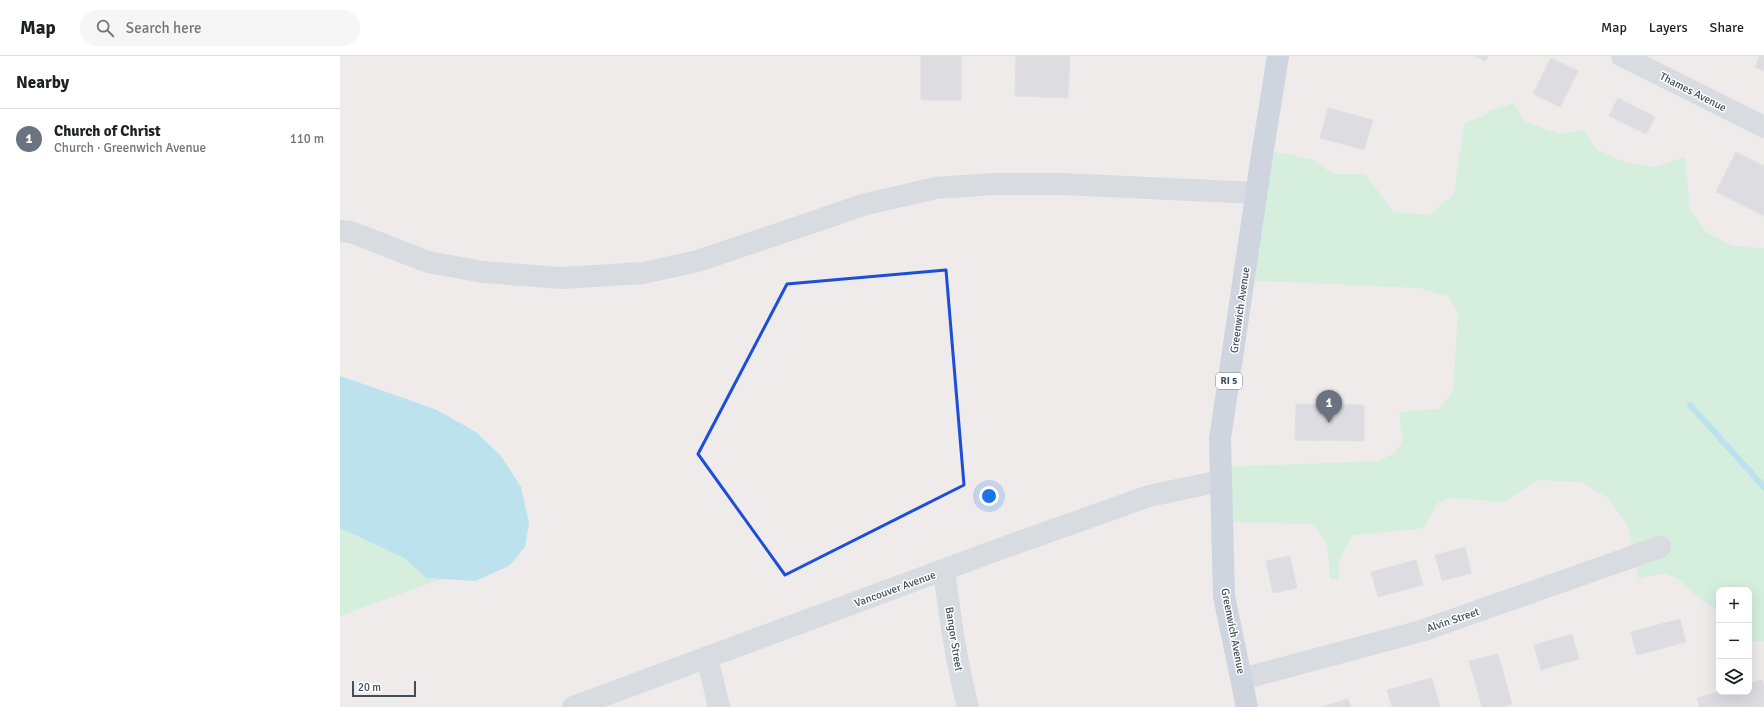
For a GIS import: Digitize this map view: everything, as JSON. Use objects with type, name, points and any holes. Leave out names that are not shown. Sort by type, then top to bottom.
[{"type":"main road","name":"Greenwich Avenue","points":[[1247,707],[1224,596],[1220,439],[1256,193],[1278,56]]},
{"type":"street","name":"Thames Avenue","points":[[1622,56],[1764,127]]},
{"type":"street","points":[[340,231],[351,232],[428,262],[483,272],[561,278],[643,274],[698,261],[866,204],[936,188],[993,184],[1062,184],[1256,193]]},
{"type":"street","name":"Vancouver Avenue","points":[[573,707],[997,550],[1149,496],[1220,481]]},
{"type":"street","name":"Alvin Street","points":[[1242,679],[1421,631],[1660,547]]},
{"type":"street","name":"Bangor Street","points":[[944,570],[953,636],[962,686],[968,707]]},
{"type":"street","points":[[707,657],[719,707]]},
{"type":"highlighted area","points":[[946,270],[964,485],[785,575],[698,454],[787,284]]},
{"type":"green space","points":[[1514,103],[1525,122],[1560,134],[1584,130],[1596,149],[1627,163],[1655,167],[1685,157],[1690,209],[1706,232],[1732,246],[1764,248],[1764,641],[1752,641],[1752,587],[1716,587],[1716,607],[1704,602],[1680,581],[1666,574],[1653,575],[1639,579],[1627,524],[1608,498],[1581,482],[1539,480],[1504,502],[1451,498],[1437,503],[1426,525],[1418,529],[1353,535],[1340,558],[1338,579],[1330,579],[1326,543],[1312,524],[1225,522],[1223,467],[1379,461],[1396,452],[1403,439],[1399,412],[1439,409],[1453,391],[1458,314],[1448,296],[1418,288],[1245,280],[1266,150],[1311,159],[1333,174],[1365,174],[1394,212],[1429,215],[1454,194],[1464,124],[1489,113],[1488,111]]},
{"type":"green space","points":[[340,528],[404,558],[426,578],[441,579],[340,616]]},
{"type":"water","points":[[340,376],[435,409],[476,432],[501,456],[521,487],[529,523],[525,547],[509,566],[475,581],[426,578],[404,558],[340,528]]},
{"type":"building","points":[[921,56],[961,56],[961,100],[921,100]]},
{"type":"building","points":[[1016,56],[1070,56],[1068,98],[1015,96]]},
{"type":"building","points":[[1475,56],[1488,56],[1485,61]]},
{"type":"building","points":[[1760,56],[1764,56],[1764,71],[1755,67]]},
{"type":"building","points":[[1551,58],[1578,71],[1560,107],[1533,94]]},
{"type":"building","points":[[1618,98],[1655,117],[1646,134],[1609,116]]},
{"type":"building","points":[[1328,108],[1373,120],[1364,150],[1320,138]]},
{"type":"building","points":[[1736,152],[1764,166],[1764,216],[1716,192]]},
{"type":"building","points":[[1296,404],[1364,405],[1364,441],[1295,440]]},
{"type":"building","points":[[1465,547],[1471,573],[1442,581],[1435,555]]},
{"type":"building","points":[[1290,556],[1297,588],[1273,593],[1266,561]]},
{"type":"building","points":[[1416,560],[1423,585],[1378,597],[1371,572]]},
{"type":"building","points":[[1680,619],[1686,642],[1637,655],[1631,632]]},
{"type":"building","points":[[1572,634],[1579,659],[1541,670],[1534,645]]},
{"type":"building","points":[[1498,654],[1512,704],[1501,707],[1482,707],[1469,661]]},
{"type":"building","points":[[1432,678],[1440,707],[1392,707],[1387,690]]},
{"type":"building","points":[[1762,680],[1764,686],[1764,707],[1700,707],[1697,698],[1716,693],[1716,695],[1752,695],[1752,682]]},
{"type":"building","points":[[1348,699],[1351,707],[1321,707]]},
{"type":"waterway","points":[[1690,405],[1764,487]]},
{"type":"place","name":"Church of Christ","points":[[1329,423]]}]
